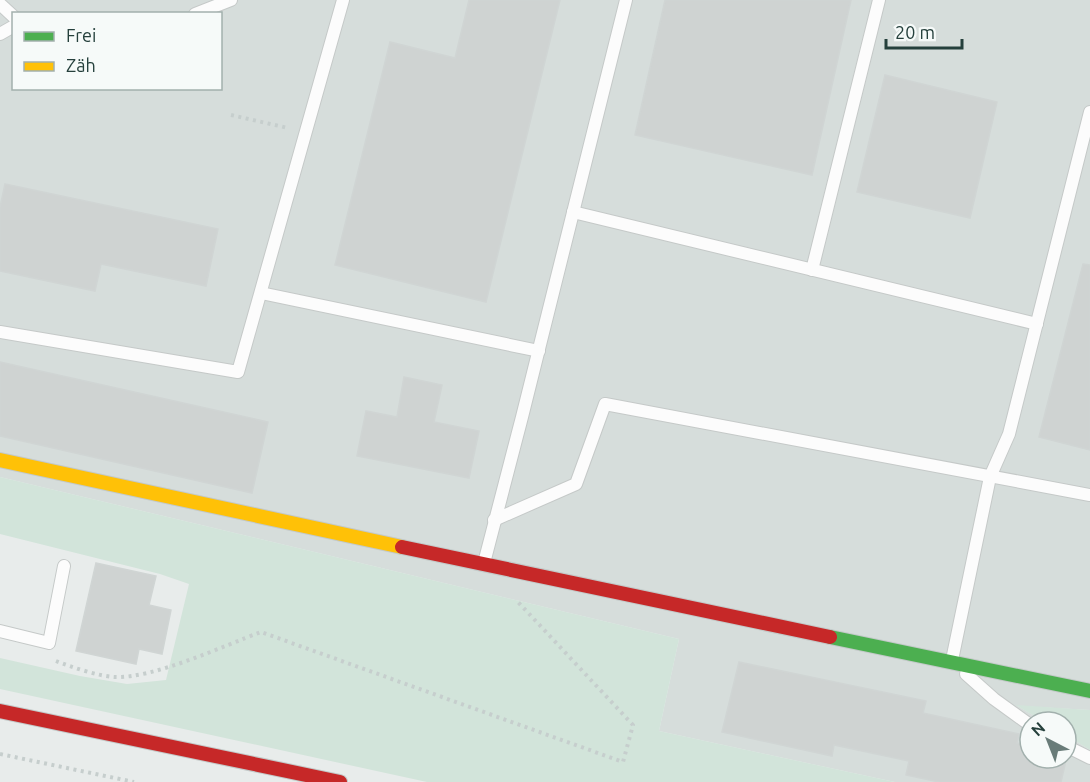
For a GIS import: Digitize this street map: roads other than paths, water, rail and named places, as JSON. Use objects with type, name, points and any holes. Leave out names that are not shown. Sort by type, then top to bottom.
[{"type":"street","points":[[0,460],[1090,691]]},
{"type":"street","points":[[0,711],[340,782]]},
{"type":"lane","points":[[199,12],[231,0]]},
{"type":"lane","points":[[0,332],[238,372],[343,0]]},
{"type":"lane","points":[[483,564],[539,351],[626,0]]},
{"type":"lane","points":[[812,270],[879,0]]},
{"type":"lane","points":[[0,4],[12,15]]},
{"type":"lane","points":[[1018,716],[994,699],[951,661],[990,477],[1009,434],[1090,112]]},
{"type":"lane","points":[[573,213],[1037,324]]},
{"type":"lane","points":[[261,293],[539,351]]},
{"type":"lane","points":[[494,520],[576,484],[605,404],[1090,495]]},
{"type":"lane","points":[[0,631],[49,643],[64,566]]}]
